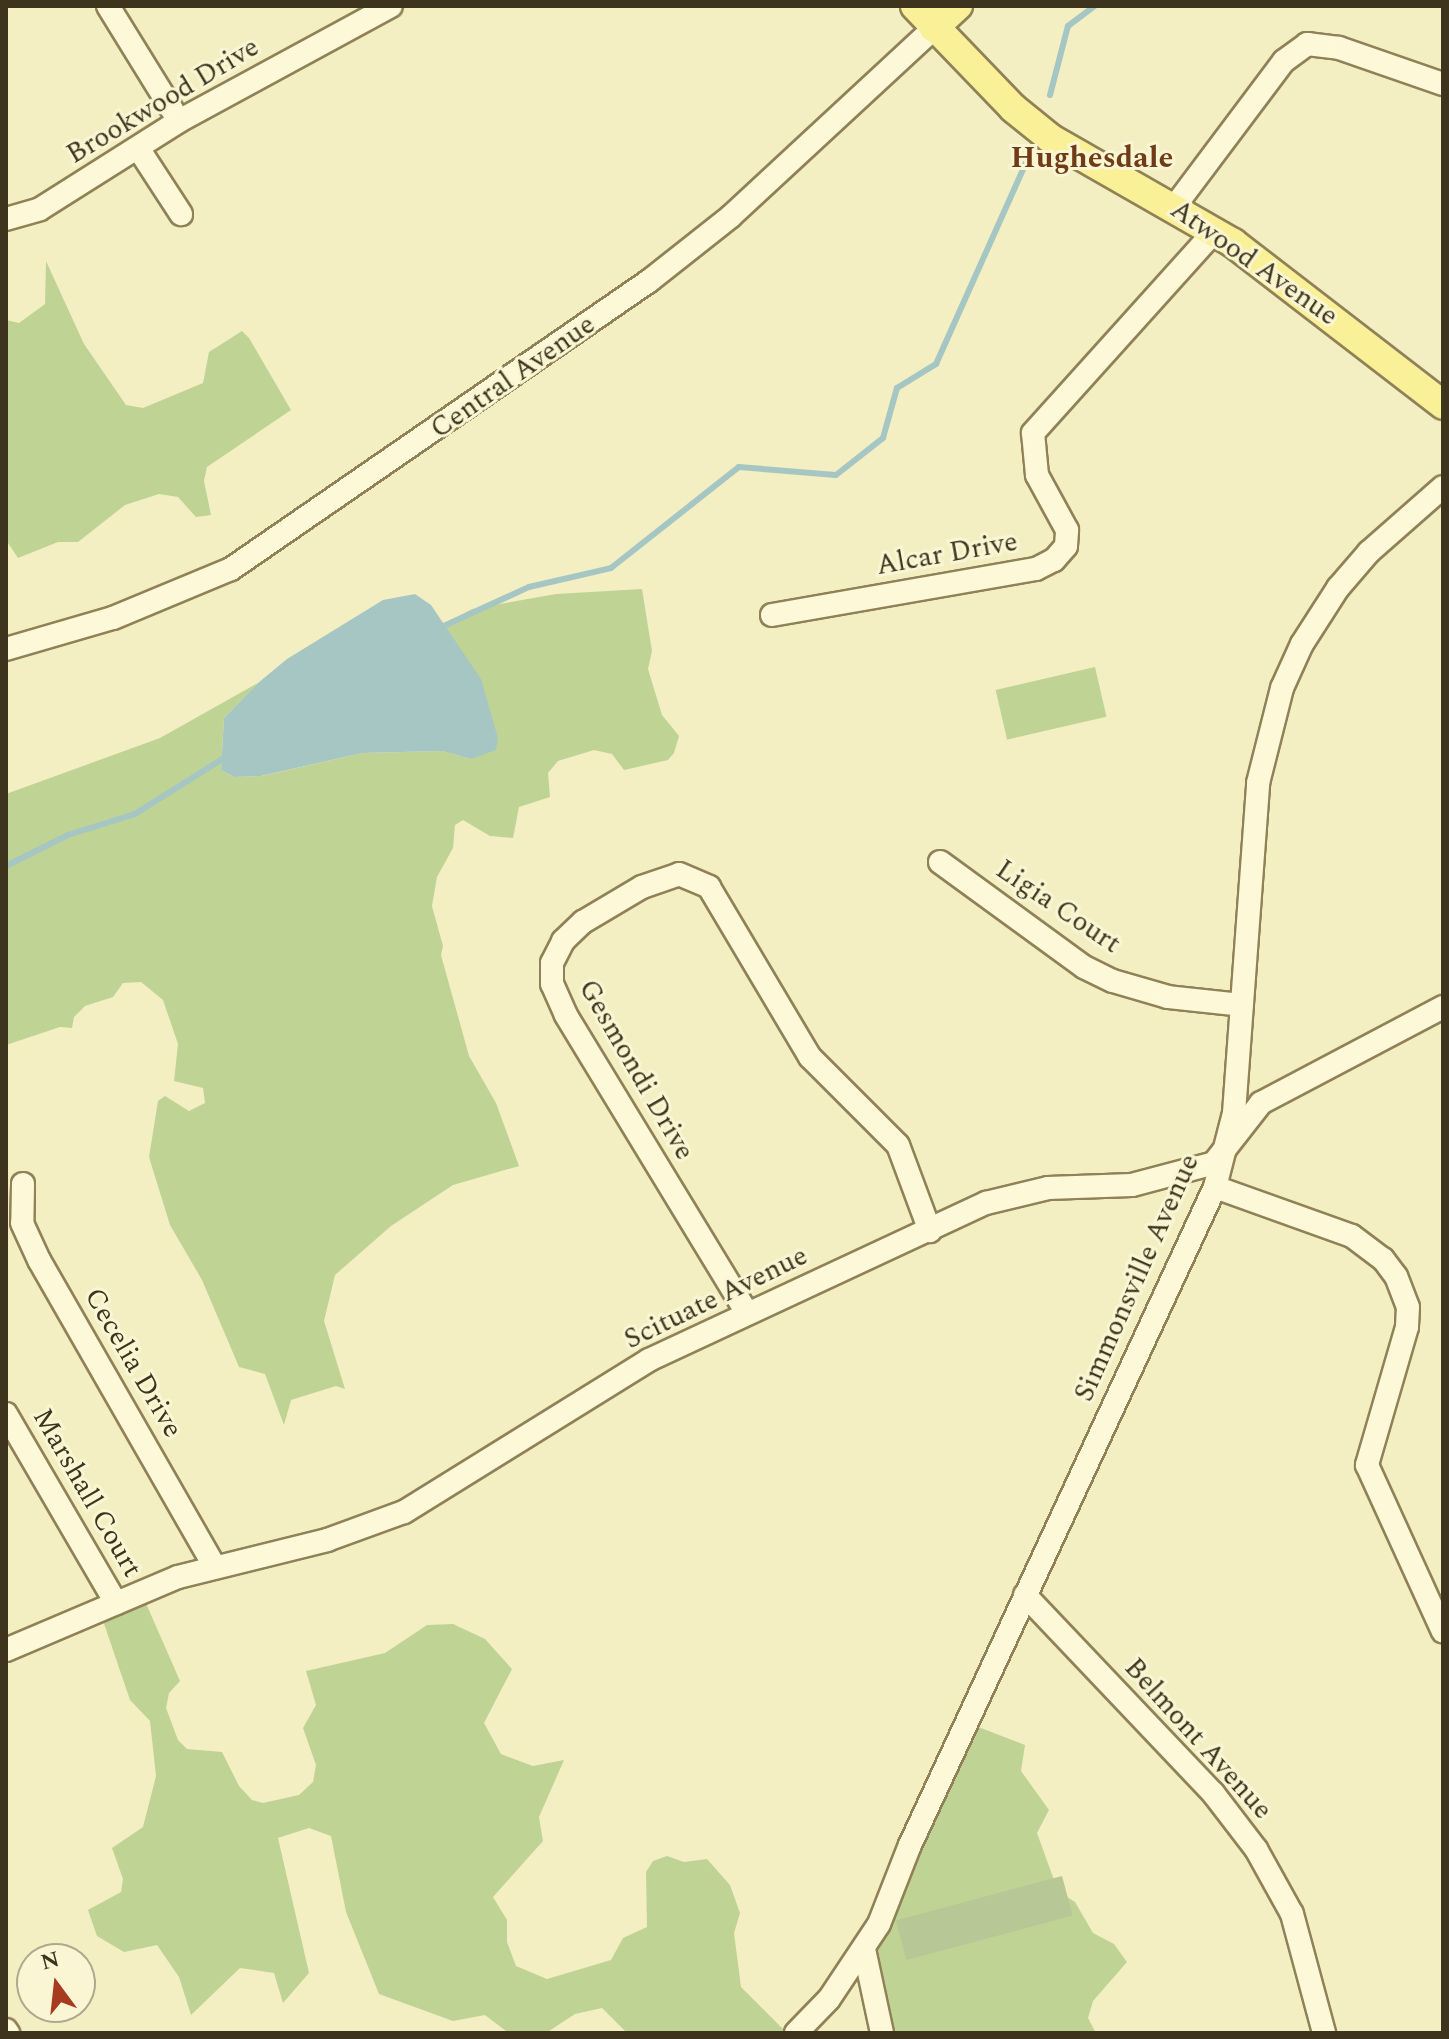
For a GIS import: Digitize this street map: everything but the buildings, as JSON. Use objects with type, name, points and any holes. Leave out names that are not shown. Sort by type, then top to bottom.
[{"type":"main road","name":"Atwood Avenue","points":[[915,6],[934,28],[1050,138],[1215,231],[1357,334],[1443,405]]},
{"type":"main road","name":"Central Avenue","points":[[934,28],[958,6]]},
{"type":"street","points":[[108,6],[152,82],[179,121]]},
{"type":"street","name":"Brookwood Drive","points":[[6,219],[40,209],[179,121],[391,6]]},
{"type":"street","name":"Central Avenue","points":[[6,649],[113,618],[231,569],[649,281],[730,217],[934,28]]},
{"type":"street","points":[[1175,206],[1284,61],[1307,44],[1339,48],[1443,84]]},
{"type":"street","points":[[138,148],[181,214]]},
{"type":"street","name":"Alcar Drive","points":[[772,615],[1036,569],[1054,560],[1066,546],[1067,530],[1037,475],[1033,433],[1215,231]]},
{"type":"street","name":"Simmonsville Avenue","points":[[796,2033],[829,1999],[864,1949],[1215,1187],[1225,1150],[1242,1005],[1258,783],[1282,688],[1308,633],[1351,572],[1443,487]]},
{"type":"street","name":"Ligia Court","points":[[940,862],[1084,967],[1113,981],[1168,997],[1242,1005]]},
{"type":"street","name":"Gesmondi Drive","points":[[747,1313],[566,1015],[552,984],[552,963],[563,941],[642,887],[679,874],[709,887],[810,1057],[898,1145],[930,1231]]},
{"type":"street","name":"Scituate Avenue","points":[[6,1649],[214,1566],[327,1540],[404,1512],[649,1360],[747,1313],[1018,1194],[1132,1185],[1214,1163],[1261,1103],[1443,1007]]},
{"type":"street","name":"Cecelia Drive","points":[[23,1184],[22,1223],[39,1260],[214,1566]]},
{"type":"street","points":[[1215,1187],[1352,1236],[1374,1250],[1396,1276],[1408,1307],[1407,1327],[1367,1465],[1443,1632]]},
{"type":"street","name":"Marshall Court","points":[[6,1414],[116,1603]]},
{"type":"street","name":"Belmont Avenue","points":[[1025,1595],[1213,1793],[1256,1849],[1292,1914],[1324,2033]]},
{"type":"street","points":[[864,1949],[882,2033]]},
{"type":"green space","points":[[46,261],[84,344],[126,405],[143,408],[203,383],[209,352],[242,331],[249,338],[291,410],[207,467],[204,481],[211,515],[196,517],[178,497],[159,494],[125,505],[78,542],[58,542],[18,558],[6,540],[6,320],[19,323],[45,304]]},
{"type":"green space","points":[[642,589],[652,651],[648,669],[662,715],[679,736],[674,753],[668,760],[624,770],[612,754],[594,750],[558,761],[548,773],[550,797],[519,807],[513,838],[490,836],[463,820],[455,825],[453,848],[437,877],[432,906],[443,946],[441,955],[469,1056],[496,1103],[519,1166],[453,1185],[391,1226],[335,1275],[324,1321],[345,1389],[336,1386],[291,1400],[284,1425],[265,1374],[239,1367],[202,1280],[170,1225],[149,1157],[158,1101],[165,1096],[189,1111],[205,1103],[203,1088],[174,1081],[178,1044],[163,1000],[141,982],[123,983],[113,997],[85,1006],[74,1017],[72,1028],[60,1027],[6,1045],[6,794],[160,738],[258,683],[224,718],[221,770],[234,777],[262,776],[362,753],[442,751],[471,759],[442,626],[472,609],[556,594]]},
{"type":"green space","points":[[1095,667],[1106,717],[1007,740],[996,690]]},
{"type":"green space","points":[[141,1592],[180,1681],[169,1693],[166,1708],[178,1740],[187,1749],[222,1752],[239,1786],[252,1800],[263,1803],[299,1795],[313,1782],[316,1765],[303,1728],[316,1705],[306,1671],[385,1653],[427,1625],[453,1624],[485,1639],[512,1669],[484,1723],[501,1754],[533,1766],[564,1760],[539,1817],[543,1841],[493,1897],[507,1920],[507,1942],[516,1966],[547,1979],[611,1960],[623,1938],[647,1927],[646,1872],[653,1861],[667,1856],[684,1862],[707,1859],[730,1885],[740,1913],[734,1933],[741,1987],[787,2033],[627,2033],[602,2008],[575,2014],[546,2033],[506,2031],[485,2015],[453,2021],[379,1994],[346,1912],[331,1836],[309,1828],[278,1838],[309,1973],[283,2003],[274,1973],[240,1968],[191,2015],[179,1977],[157,1945],[124,1952],[97,1936],[88,1910],[121,1892],[123,1879],[112,1848],[143,1827],[156,1776],[150,1721],[130,1700],[99,1609]]},
{"type":"green space","points":[[968,1723],[1025,1745],[1021,1771],[1049,1810],[1037,1833],[1058,1891],[1075,1902],[1093,1933],[1114,1944],[1127,1962],[1093,2001],[1088,2018],[1096,2033],[883,2033],[867,1957]]},
{"type":"green space","points":[[1062,1876],[1073,1916],[906,1960],[896,1921]]},
{"type":"water","points":[[415,594],[431,605],[481,679],[498,738],[496,750],[471,759],[442,751],[362,753],[261,776],[234,777],[221,770],[224,718],[258,683],[287,659],[383,600]]},
{"type":"waterway","points":[[1050,95],[1068,26],[1095,6]]},
{"type":"waterway","points":[[435,630],[529,587],[611,568],[739,467],[836,475],[883,438],[897,388],[936,364],[1029,156]]},
{"type":"waterway","points":[[6,866],[68,835],[135,814],[224,758]]},
{"type":"district","name":"Hughesdale","points":[[1092,158]]}]
